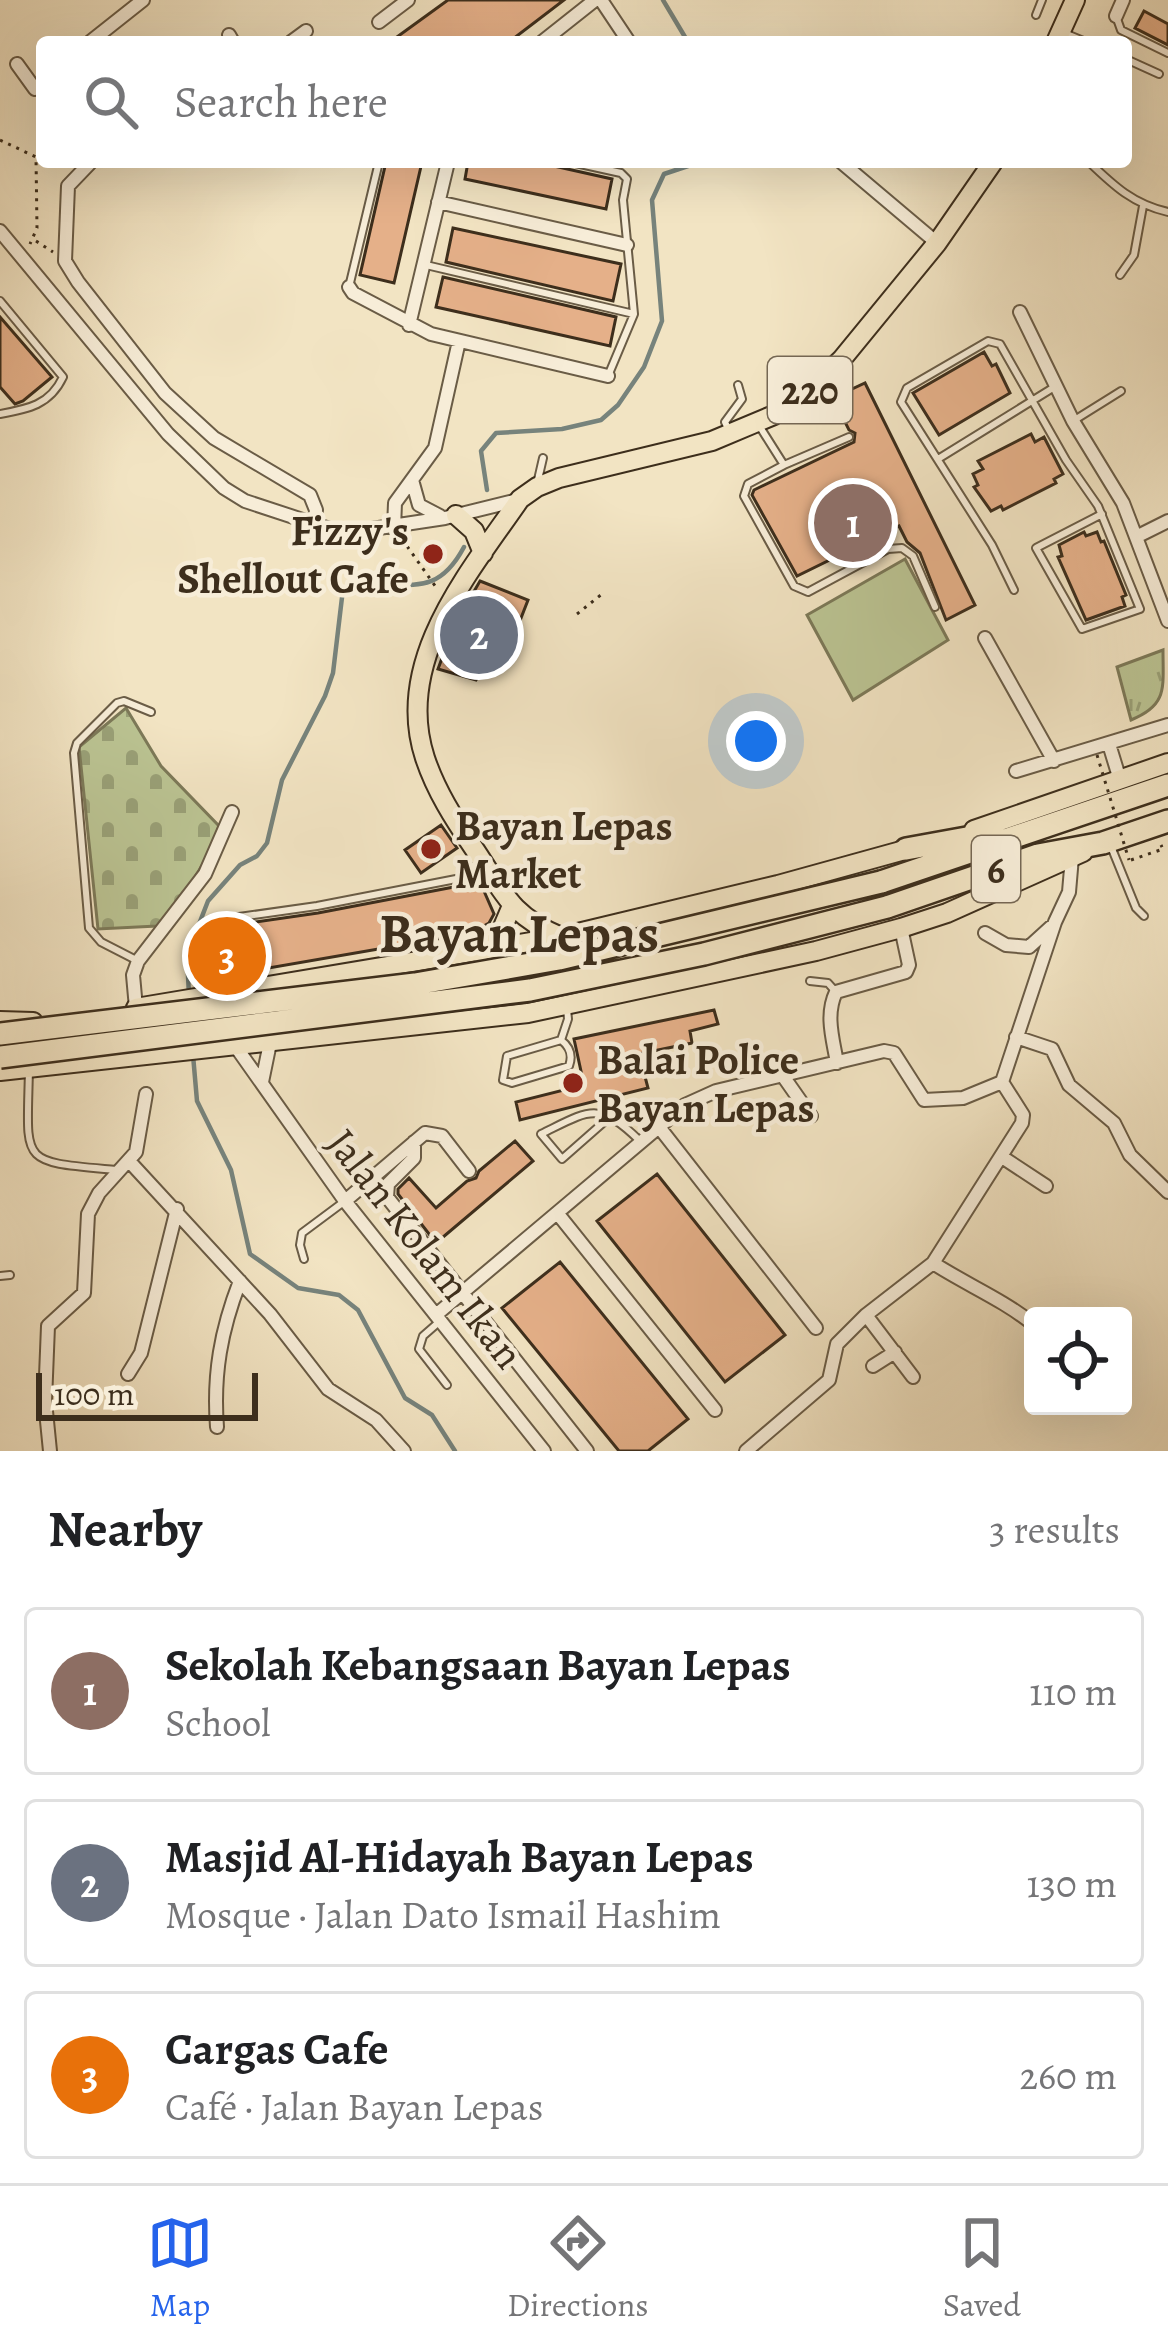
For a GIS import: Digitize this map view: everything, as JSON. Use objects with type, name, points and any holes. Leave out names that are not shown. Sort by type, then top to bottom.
[{"type":"highway","name":"6","points":[[0,1028],[415,984],[539,963],[881,882],[1168,785]]},
{"type":"highway","points":[[906,849],[1095,811]]},
{"type":"highway","name":"6","points":[[0,1057],[530,990],[887,907],[1038,855],[1106,842],[1168,821]]},
{"type":"main road","points":[[1059,36],[1076,0]]},
{"type":"main road","name":"220","points":[[528,493],[730,434],[822,381],[938,243],[989,168]]},
{"type":"main road","points":[[528,493],[448,602],[424,673],[419,723],[425,760],[444,804],[512,908],[561,937]]},
{"type":"main road","points":[[451,517],[474,531],[483,553]]},
{"type":"main road","points":[[0,1028],[344,976],[561,937],[906,849],[1168,763]]},
{"type":"main road","points":[[0,1071],[528,1013],[902,928],[947,914],[1106,842]]},
{"type":"main road","points":[[480,953],[502,929],[512,908]]},
{"type":"main road","points":[[344,976],[335,1011],[351,1034]]},
{"type":"main road","points":[[311,981],[326,1002],[317,1038]]},
{"type":"street","points":[[98,36],[143,0]]},
{"type":"street","points":[[380,22],[408,0]]},
{"type":"street","points":[[550,36],[598,0],[625,36]]},
{"type":"street","points":[[1116,16],[1123,0]]},
{"type":"street","points":[[299,36],[306,31]]},
{"type":"street","points":[[17,64],[36,86]]},
{"type":"street","points":[[83,168],[68,186],[65,261],[166,393],[214,438],[310,494],[316,510],[314,525]]},
{"type":"street","points":[[409,325],[446,168]]},
{"type":"street","points":[[848,168],[938,243]]},
{"type":"street","points":[[438,202],[627,245]]},
{"type":"street","points":[[0,231],[168,434],[201,468],[245,501],[314,525],[352,532],[451,517],[528,493]]},
{"type":"street","points":[[349,286],[409,325],[608,376]]},
{"type":"street","points":[[1020,312],[1073,421],[1123,503],[1168,621]]},
{"type":"street","points":[[394,527],[395,503],[436,448],[459,341]]},
{"type":"street","points":[[412,478],[418,505],[451,517]]},
{"type":"street","points":[[1138,536],[1168,521]]},
{"type":"street","points":[[985,638],[1054,761]]},
{"type":"street","points":[[1016,771],[1168,725]]},
{"type":"street","points":[[1109,744],[1120,779]]},
{"type":"street","points":[[136,1008],[138,961],[206,874],[232,812]]},
{"type":"street","points":[[746,1451],[829,1380],[837,1344],[933,1263],[1023,1119],[1002,1082],[1069,892],[1072,857]]},
{"type":"street","points":[[985,934],[1006,945],[1029,947],[1055,922]]},
{"type":"street","points":[[836,1063],[829,1015],[836,992],[906,972],[909,964],[902,928]]},
{"type":"street","points":[[1016,1036],[1052,1049],[1069,1085],[1114,1124],[1130,1155],[1168,1192]]},
{"type":"street","points":[[262,1082],[270,1043]]},
{"type":"street","name":"Jalan Kolam Ikan","points":[[236,1047],[345,1201],[544,1451]]},
{"type":"street","points":[[440,1317],[659,1126],[698,1098],[889,1052],[924,1100],[963,1098],[1002,1082]]},
{"type":"street","points":[[783,1076],[811,1116]]},
{"type":"street","points":[[50,1451],[45,1401],[48,1326],[84,1293],[88,1214],[140,1142],[146,1094]]},
{"type":"street","points":[[659,1126],[816,1328]]},
{"type":"street","points":[[345,1201],[425,1133],[442,1136],[469,1171]]},
{"type":"street","points":[[414,1142],[414,1158],[388,1184],[387,1197],[587,1451]]},
{"type":"street","points":[[1002,1157],[1046,1186]]},
{"type":"street","points":[[125,1166],[177,1209],[328,1389],[376,1420],[400,1450]]},
{"type":"street","points":[[128,1374],[141,1353],[177,1209]]},
{"type":"street","points":[[559,1214],[715,1410]]},
{"type":"street","points":[[933,1263],[1024,1317]]},
{"type":"street","points":[[217,1427],[214,1379],[226,1317],[240,1281]]},
{"type":"street","points":[[866,1315],[914,1377]]},
{"type":"street","points":[[873,1366],[895,1352]]},
{"type":"lane","points":[[1036,16],[1042,0]]},
{"type":"lane","points":[[1116,16],[1121,30],[1168,53]]},
{"type":"lane","points":[[1132,62],[1160,74]]},
{"type":"lane","points":[[349,286],[378,168]]},
{"type":"lane","points":[[595,168],[626,176],[623,200],[634,314],[608,376]]},
{"type":"lane","points":[[1095,168],[1120,193],[1168,212]]},
{"type":"lane","points":[[1120,275],[1135,255],[1143,205]]},
{"type":"lane","points":[[423,264],[634,314]]},
{"type":"lane","points":[[0,301],[63,377],[62,384],[37,407],[0,414]]},
{"type":"lane","points":[[1014,590],[992,544],[901,402],[907,388],[995,340],[1102,514],[1140,609]]},
{"type":"lane","points":[[730,434],[725,422],[742,399],[738,385]]},
{"type":"lane","points":[[938,459],[1056,386]]},
{"type":"lane","points":[[1073,421],[1121,391]]},
{"type":"lane","points":[[758,422],[784,465]]},
{"type":"lane","points":[[848,437],[748,484],[744,496],[794,586],[808,592],[889,549],[902,548],[913,556],[935,607]]},
{"type":"lane","points":[[528,493],[543,458]]},
{"type":"lane","points":[[1102,514],[1036,548],[1082,629],[1161,600]]},
{"type":"lane","points":[[138,961],[101,942],[88,928],[74,753],[77,743],[117,703],[124,701],[151,712]]},
{"type":"lane","points":[[1106,842],[1144,916]]},
{"type":"lane","points":[[197,998],[209,933],[218,920],[490,872]]},
{"type":"lane","points":[[810,981],[828,983],[836,992]]},
{"type":"lane","points":[[561,1040],[568,1019],[566,1005]]},
{"type":"lane","points":[[561,1040],[572,1058],[569,1066],[512,1083],[502,1080],[507,1056],[561,1040]]},
{"type":"lane","points":[[29,1068],[32,1151],[51,1165],[125,1166]]},
{"type":"lane","points":[[612,1115],[562,1159],[541,1134],[584,1113],[612,1115],[642,1142]]},
{"type":"lane","points":[[304,1258],[302,1233],[345,1201]]},
{"type":"lane","points":[[0,1276],[10,1275]]},
{"type":"lane","points":[[440,1317],[423,1336],[419,1349],[447,1385]]},
{"type":"path","points":[[0,140],[36,157]]},
{"type":"path","points":[[22,255],[34,240],[39,207],[37,168]]},
{"type":"path","points":[[34,240],[65,261]]},
{"type":"path","points":[[394,527],[440,592]]},
{"type":"path","points":[[577,614],[602,593]]},
{"type":"path","points":[[1097,755],[1129,860],[1163,849]]},
{"type":"green space","points":[[905,559],[948,640],[853,700],[807,615]]},
{"type":"green space","points":[[1163,650],[1161,694],[1152,708],[1131,720],[1117,667]]},
{"type":"green space","points":[[126,708],[161,766],[219,826],[201,867],[157,926],[98,929],[79,747]]},
{"type":"building","points":[[448,0],[564,0],[517,36],[398,36]]},
{"type":"building","points":[[1144,11],[1168,24],[1168,45],[1135,28]]},
{"type":"building","points":[[385,168],[421,168],[394,283],[360,275]]},
{"type":"building","points":[[467,168],[563,168],[612,179],[606,209],[465,179]]},
{"type":"building","points":[[453,228],[621,264],[613,301],[446,262]]},
{"type":"building","points":[[443,277],[616,317],[610,346],[436,307]]},
{"type":"building","points":[[0,317],[52,377],[15,404],[0,387]]},
{"type":"building","points":[[984,352],[992,366],[996,364],[1010,393],[939,435],[913,393]]},
{"type":"building","points":[[865,383],[975,605],[946,620],[920,553],[899,526],[797,576],[752,495],[854,442],[855,433],[833,398]]},
{"type":"building","points":[[1031,434],[1035,442],[1044,437],[1063,474],[1054,479],[1056,483],[1003,510],[1001,506],[991,511],[974,487],[978,485],[973,474],[983,469],[978,461]]},
{"type":"building","points":[[1084,532],[1086,536],[1097,532],[1104,541],[1126,595],[1122,597],[1125,606],[1086,620],[1058,557],[1062,556],[1059,545]]},
{"type":"building","points":[[480,581],[528,600],[507,654],[497,650],[490,670],[484,667],[476,680],[438,669],[454,626]]},
{"type":"building","name":"Bayan Lepas Market","points":[[441,825],[457,848],[421,873],[405,850]]},
{"type":"building","points":[[480,882],[494,914],[489,923],[471,933],[222,976],[217,934],[221,927]]},
{"type":"building","points":[[714,1010],[718,1024],[690,1031],[692,1043],[639,1054],[648,1088],[520,1120],[516,1102],[584,1085],[574,1039]]},
{"type":"building","points":[[515,1141],[533,1161],[436,1243],[398,1189],[409,1178],[436,1208]]},
{"type":"building","points":[[657,1174],[785,1335],[725,1382],[597,1221]]},
{"type":"building","points":[[560,1262],[688,1419],[648,1451],[619,1451],[502,1308]]},
{"type":"waterway","points":[[663,0],[684,36]]},
{"type":"waterway","points":[[487,490],[481,451],[496,433],[562,429],[601,420],[618,405],[644,367],[662,321],[652,200],[664,174],[682,168]]},
{"type":"waterway","points":[[189,996],[187,955],[208,901],[267,843],[282,780],[325,696],[333,673],[343,589],[425,583],[452,566],[464,547]]},
{"type":"waterway","points":[[193,1055],[197,1101],[231,1170],[250,1254],[298,1288],[339,1295],[358,1310],[405,1398],[432,1415],[455,1451]]},
{"type":"place","name":"Sekolah Kebangsaan Bayan Lepas","points":[[853,523]]},
{"type":"place","name":"Fizzy's Shellout Cafe","points":[[433,554]]},
{"type":"place","name":"Masjid Al-Hidayah Bayan Lepas","points":[[479,635]]},
{"type":"place","name":"Bayan Lepas Market","points":[[431,849]]},
{"type":"place","name":"Cargas Cafe","points":[[227,956]]},
{"type":"place","name":"Balai Police Bayan Lepas","points":[[573,1083]]},
{"type":"district","name":"Bayan Lepas","points":[[519,933]]}]
